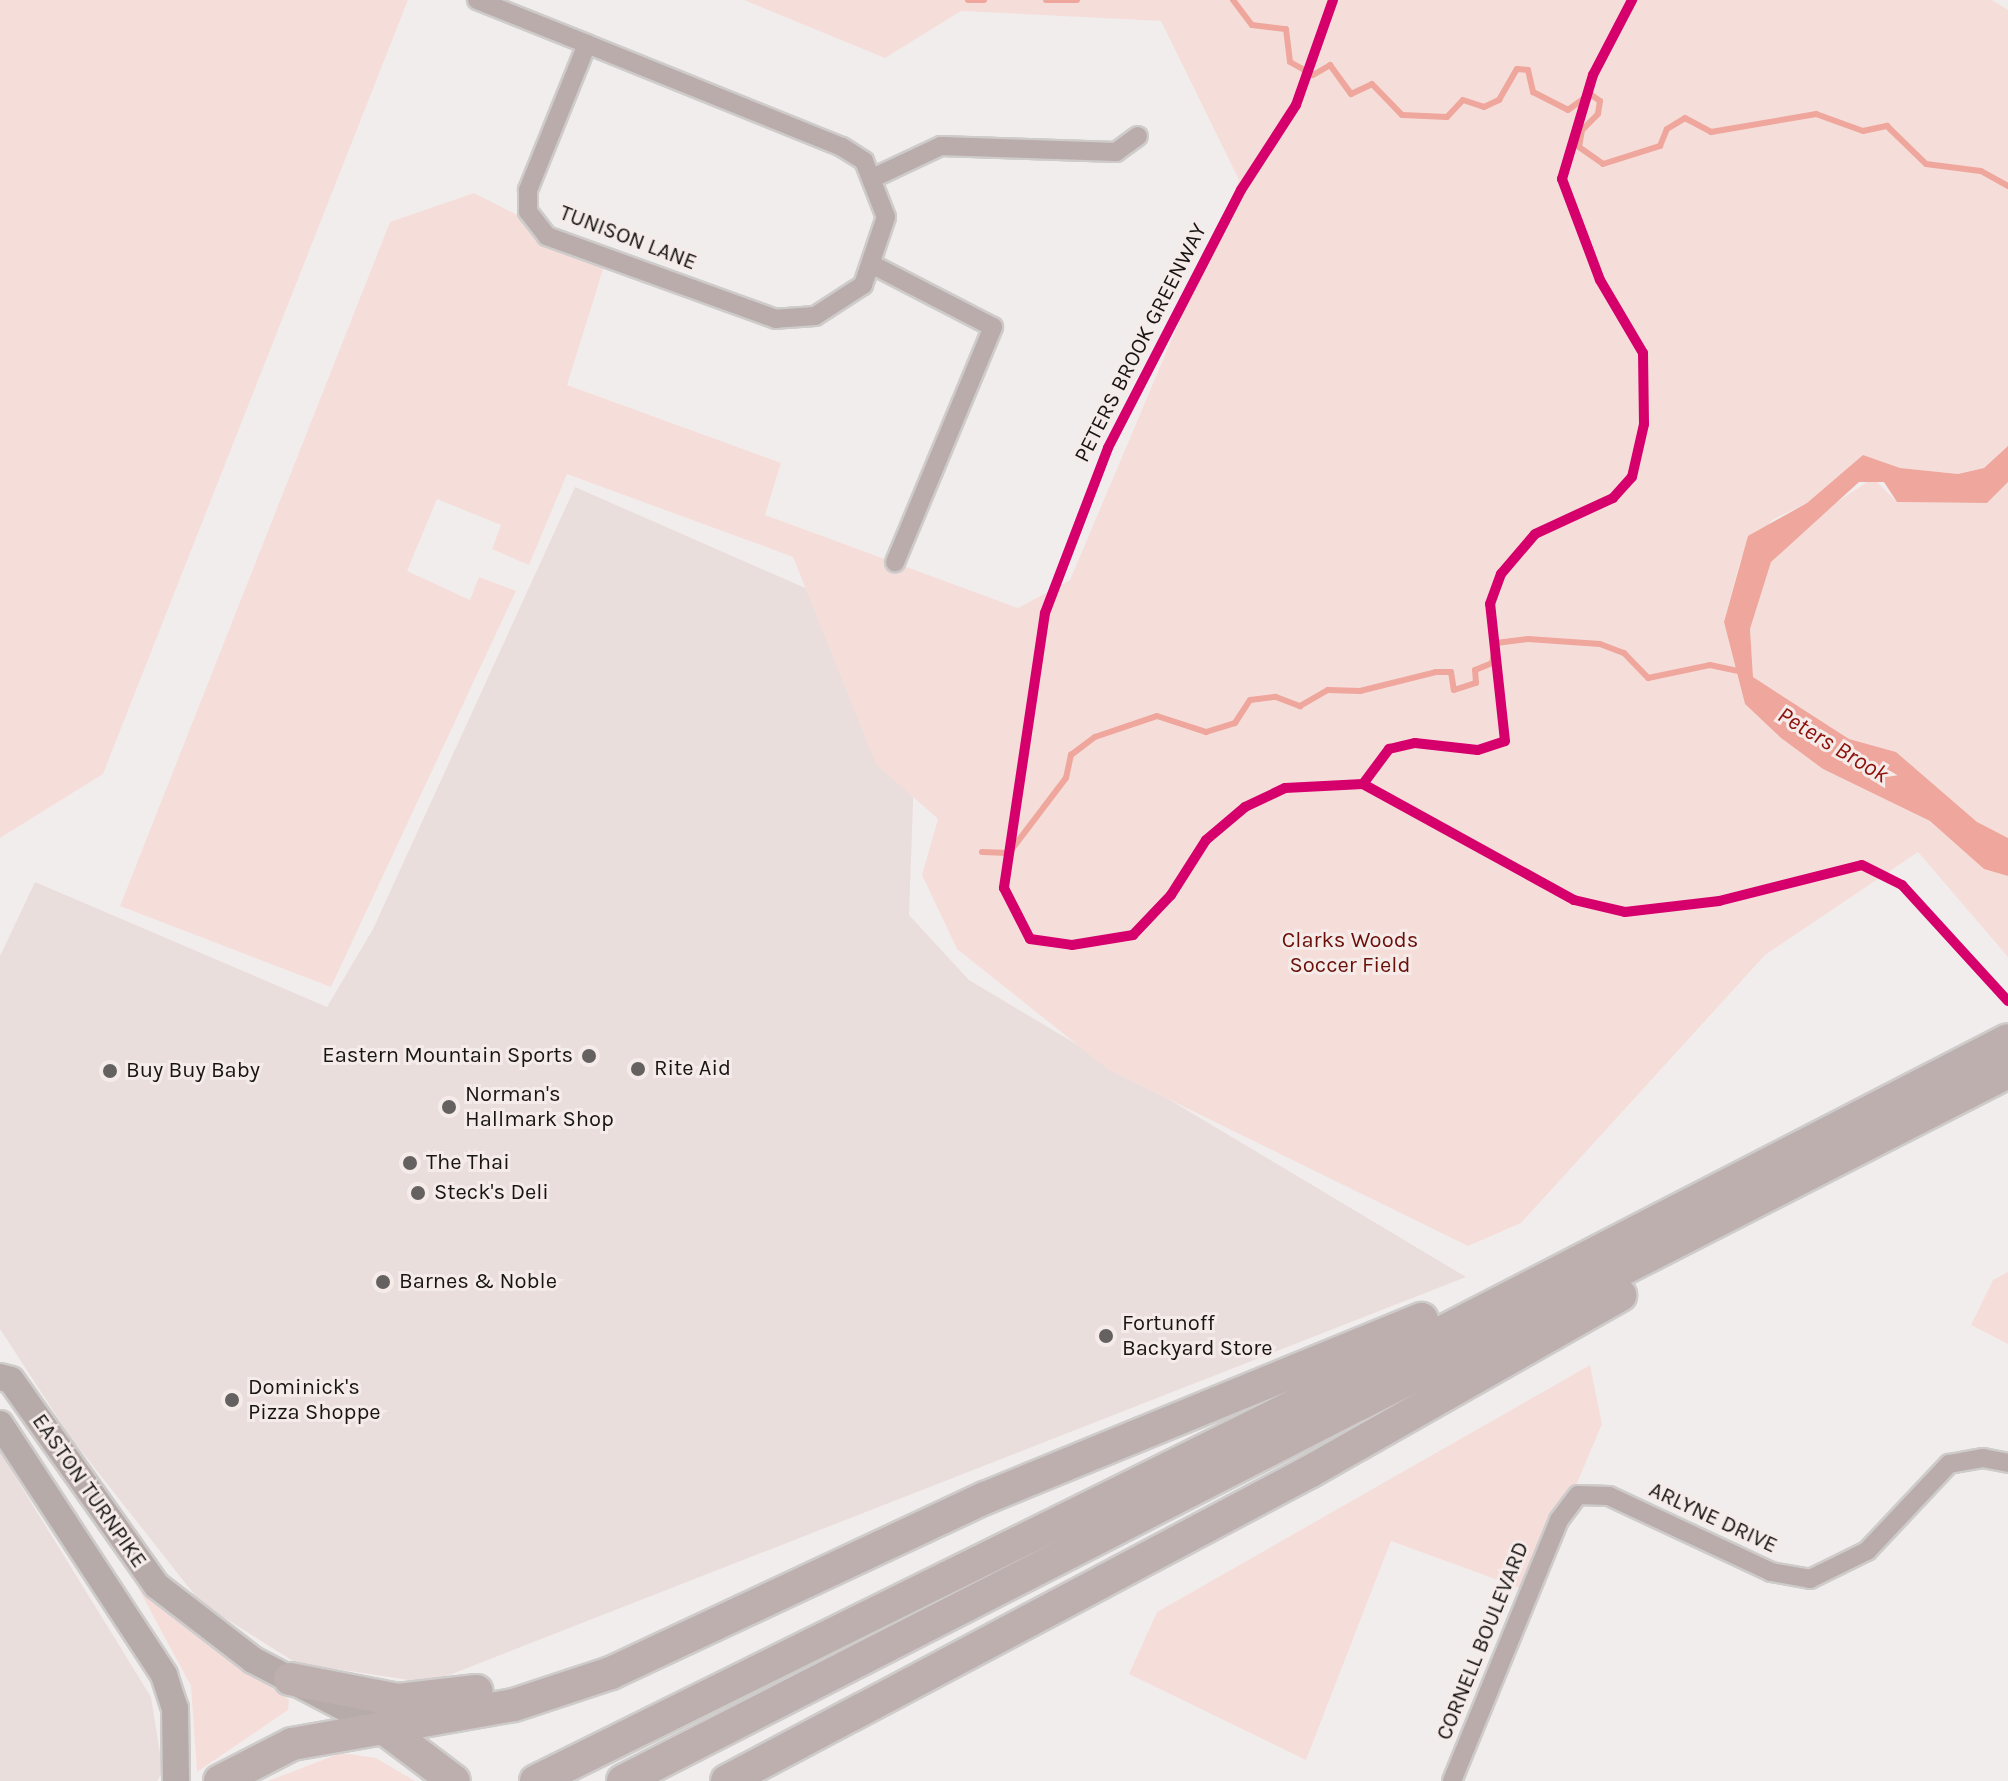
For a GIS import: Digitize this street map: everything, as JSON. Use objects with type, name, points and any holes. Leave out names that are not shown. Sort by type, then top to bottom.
[{"type":"highway","points":[[536,1781],[1494,1304],[2008,1040]]},
{"type":"highway","points":[[623,1781],[2008,1072]]},
{"type":"highway","points":[[727,1781],[1323,1465],[1720,1238],[1766,1197]]},
{"type":"highway","points":[[220,1781],[292,1744],[514,1705],[611,1673],[985,1498],[1454,1303],[1494,1304]]},
{"type":"highway","points":[[290,1679],[385,1698],[448,1696],[542,1674],[729,1601],[767,1601]]},
{"type":"highway","points":[[385,1729],[454,1781]]},
{"type":"main road","name":"EASTON TURNPIKE","points":[[0,1377],[11,1380],[157,1586],[206,1628],[290,1679],[385,1729]]},
{"type":"main road","name":"EASTON TURNPIKE","points":[[0,1424],[164,1675],[176,1716],[176,1781]]},
{"type":"street","points":[[477,0],[842,147],[875,177],[941,146],[1116,152],[1138,136]]},
{"type":"street","name":"TUNISON LANE","points":[[587,44],[528,190],[528,212],[547,236],[776,319],[815,316],[848,302],[873,265],[886,217],[875,177]]},
{"type":"street","points":[[873,265],[993,327],[895,562]]},
{"type":"street","name":"ARLYNE DRIVE","points":[[1559,1520],[1578,1495],[1602,1494],[1771,1572],[1810,1579],[1867,1551],[1949,1464],[1983,1458],[2008,1463]]},
{"type":"street","name":"CORNELL BOULEVARD","points":[[1452,1781],[1559,1520]]},
{"type":"shaded area","points":[[575,487],[919,638],[909,915],[969,980],[1466,1277],[429,1683],[296,1663],[201,1603],[71,1438],[0,1329],[0,956],[35,882],[327,1007],[373,929]]},
{"type":"shaded area","points":[[0,1452],[151,1697],[163,1772],[157,1781],[0,1781]]},
{"type":"green space","points":[[0,0],[408,0],[103,774],[0,838]]},
{"type":"green space","name":"Clarks Woods Soccer Field","points":[[744,0],[1992,0],[2008,10],[2008,446],[1984,468],[1958,474],[1900,468],[1863,455],[1807,503],[1772,520],[1740,562],[1724,622],[1745,704],[1781,738],[1823,769],[1930,821],[1984,869],[2008,876],[2008,957],[1918,852],[1765,955],[1521,1223],[1468,1246],[1109,1070],[957,949],[922,875],[938,819],[876,764],[793,557],[567,474],[529,565],[492,549],[501,525],[437,499],[407,571],[470,600],[479,577],[516,591],[331,987],[120,906],[390,222],[474,193],[606,260],[567,385],[781,463],[765,515],[1018,608],[1070,580],[1239,180],[1161,21],[961,11],[885,58]]},
{"type":"green space","points":[[1873,478],[1897,502],[1987,503],[2008,482],[2008,838],[1977,823],[1896,752],[1849,739],[1753,677],[1750,629],[1771,562],[1810,520]]},
{"type":"green space","points":[[2008,1272],[2008,1344],[1971,1325],[1993,1280]]},
{"type":"green space","points":[[1590,1365],[1602,1424],[1531,1592],[1391,1541],[1306,1760],[1129,1674],[1157,1612]]},
{"type":"green space","points":[[129,1571],[184,1624],[289,1700],[288,1710],[197,1772],[191,1686]]},
{"type":"green space","points":[[341,1753],[376,1758],[415,1781],[268,1781]]},
{"type":"water","name":"Peters Brook","points":[[2008,446],[2008,482],[1987,503],[1897,502],[1884,482],[1859,482],[1771,562],[1750,629],[1753,677],[1849,739],[1896,752],[1977,822],[2008,838],[2008,876],[1984,869],[1930,821],[1823,769],[1781,738],[1745,704],[1724,622],[1748,536],[1807,503],[1863,455],[1900,468],[1958,474],[1984,468]]},
{"type":"waterway","points":[[968,0],[984,0]]},
{"type":"waterway","points":[[1046,0],[1077,0]]},
{"type":"waterway","points":[[1233,0],[1252,25],[1286,29],[1290,62],[1313,75],[1330,65],[1351,94],[1372,84],[1402,115],[1447,117],[1463,100],[1484,107],[1499,100],[1517,69],[1528,70],[1533,92],[1568,110],[1590,94],[1600,101],[1598,114],[1582,130],[1579,147],[1603,164],[1660,146],[1667,129],[1685,118],[1711,132],[1816,114],[1863,131],[1887,126],[1926,164],[1981,171],[2008,186]]},
{"type":"waterway","points":[[982,852],[1009,853],[1066,778],[1071,755],[1095,737],[1157,716],[1206,732],[1235,723],[1250,700],[1276,697],[1300,706],[1328,690],[1360,691],[1436,672],[1451,672],[1454,690],[1476,683],[1475,670],[1492,663],[1496,643],[1528,639],[1600,644],[1624,653],[1648,678],[1710,665],[1743,672]]},
{"type":"cycle path","name":"PETERS BROOK GREENWAY","points":[[1333,0],[1296,105],[1241,190],[1108,448],[1045,613],[1004,888],[1030,939],[1072,945],[1133,935],[1171,895],[1206,840],[1245,807],[1285,788],[1363,784],[1389,749],[1415,743],[1478,750],[1505,741],[1490,604],[1501,574],[1535,534],[1613,498],[1632,477],[1644,424],[1643,353],[1600,280],[1562,179],[1593,75],[1632,0]]},
{"type":"cycle path","points":[[1363,784],[1574,900],[1625,912],[1719,901],[1862,865],[1902,885],[2008,1001]]},
{"type":"place","name":"Eastern Mountain Sports","points":[[589,1056]]},
{"type":"place","name":"Rite Aid","points":[[638,1069]]},
{"type":"place","name":"Buy Buy Baby","points":[[110,1071]]},
{"type":"place","name":"Norman's Hallmark Shop","points":[[449,1107]]},
{"type":"place","name":"The Thai","points":[[410,1163]]},
{"type":"place","name":"Steck's Deli","points":[[418,1193]]},
{"type":"place","name":"Barnes & Noble","points":[[383,1282]]},
{"type":"place","name":"Fortunoff Backyard Store","points":[[1106,1336]]},
{"type":"place","name":"Dominick's Pizza Shoppe","points":[[232,1400]]}]
